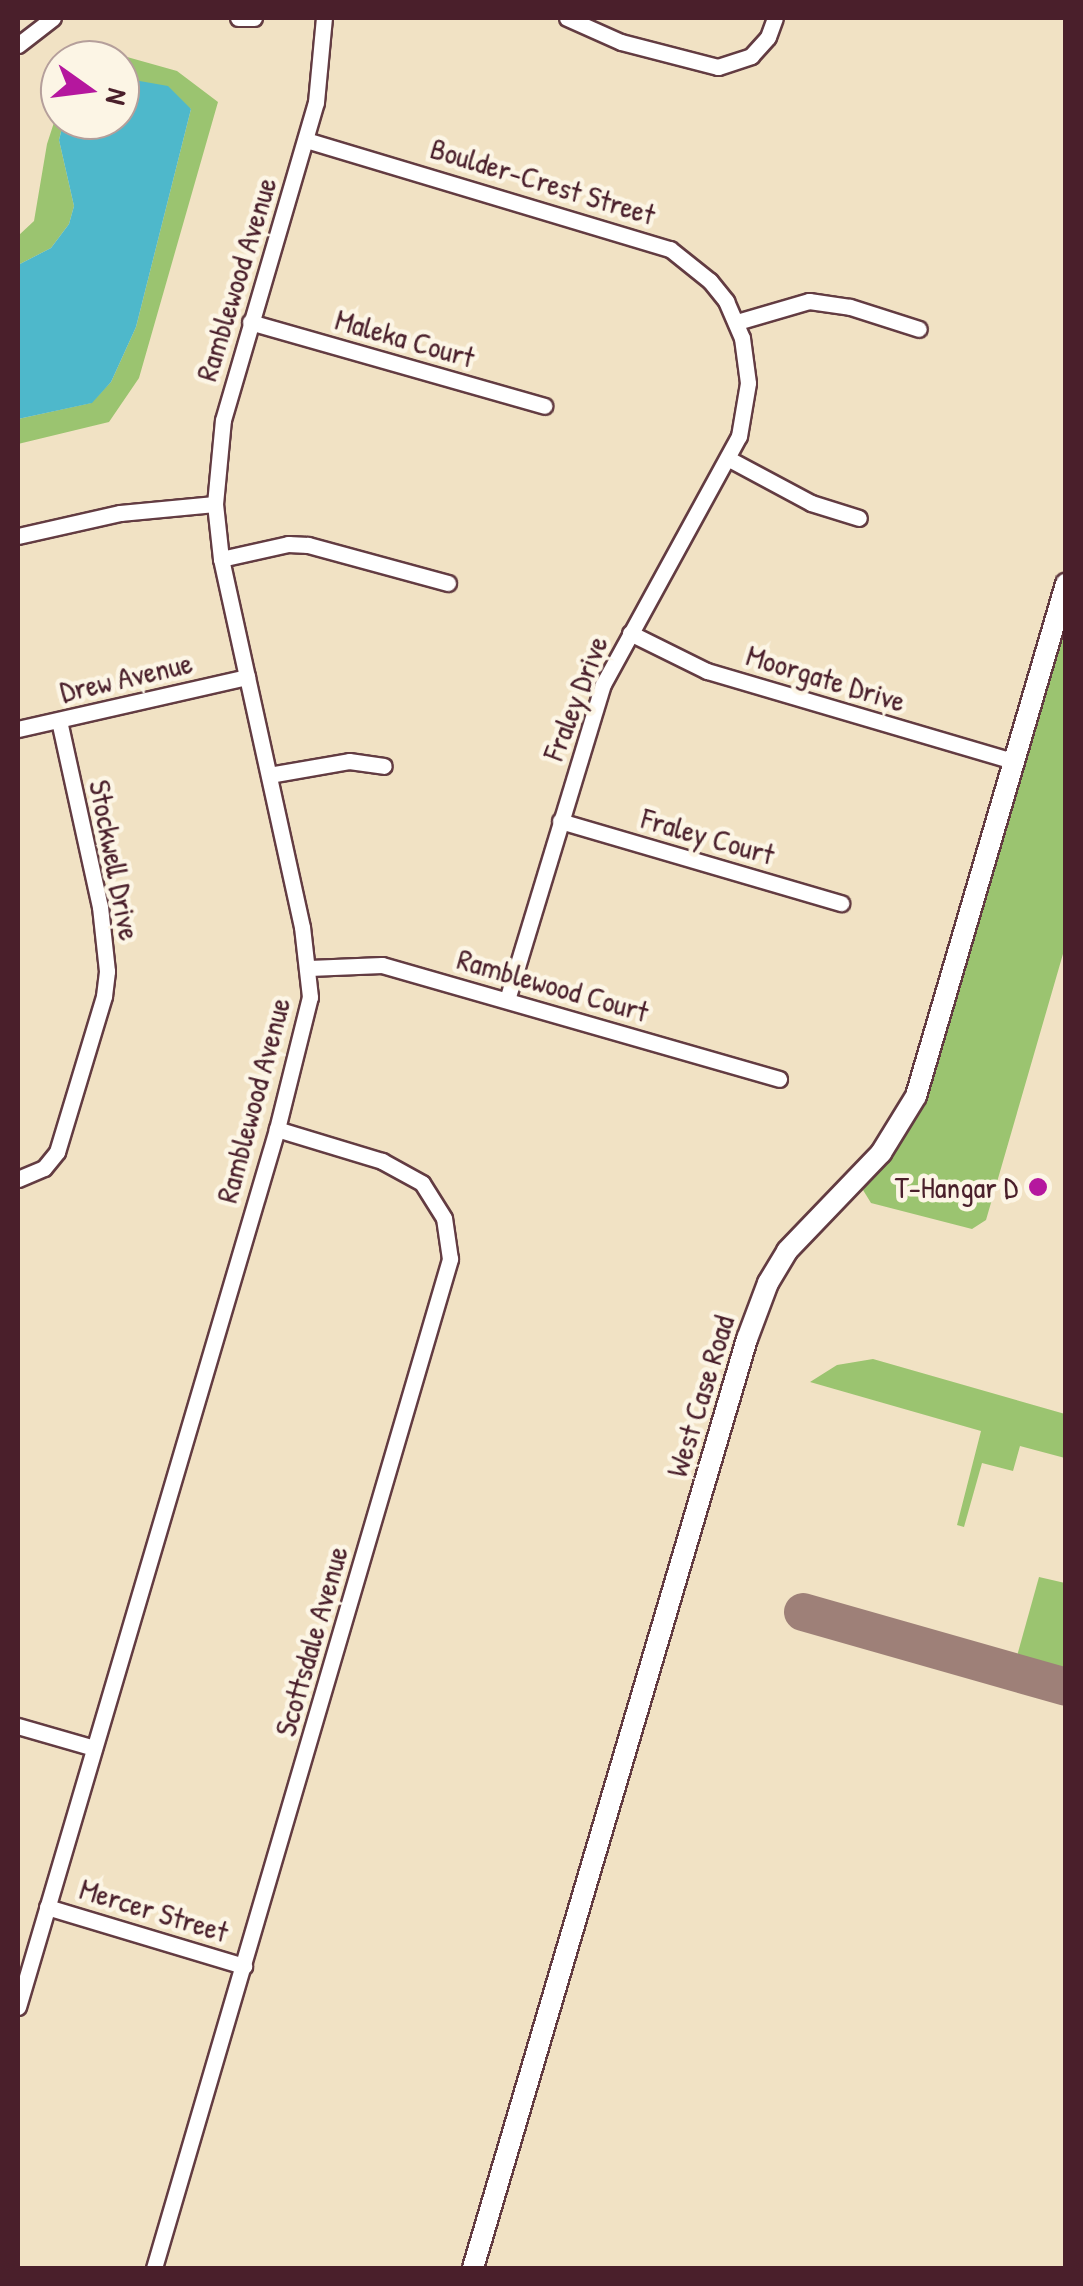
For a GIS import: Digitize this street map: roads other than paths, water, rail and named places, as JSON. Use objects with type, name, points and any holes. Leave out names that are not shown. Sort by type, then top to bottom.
[{"type":"main road","name":"West Case Road","points":[[473,2268],[754,1321],[787,1251],[881,1153],[908,1112],[1066,584]]},
{"type":"street","points":[[18,18],[22,39],[53,18]]},
{"type":"street","points":[[238,18],[254,18]]},
{"type":"street","name":"Ramblewood Avenue","points":[[18,2006],[306,1025],[309,968],[221,559],[216,504],[223,420],[316,102],[324,18]]},
{"type":"street","points":[[568,18],[621,42],[718,67],[739,62],[768,37],[775,18]]},
{"type":"street","name":"Boulder-Crest Street","points":[[306,140],[653,242],[696,267],[726,301],[737,322],[748,383],[739,436]]},
{"type":"street","points":[[737,322],[808,301],[850,307],[919,329]]},
{"type":"street","name":"Maleka Court","points":[[250,322],[544,406]]},
{"type":"street","name":"Fraley Drive","points":[[507,1000],[593,711],[630,633],[739,436]]},
{"type":"street","points":[[730,458],[811,502],[859,518]]},
{"type":"street","points":[[18,536],[120,514],[216,504]]},
{"type":"street","points":[[221,559],[288,544],[308,545],[448,584]]},
{"type":"street","name":"Moorgate Drive","points":[[630,633],[707,671],[1012,762]]},
{"type":"street","name":"Drew Avenue","points":[[18,729],[247,677]]},
{"type":"street","name":"Stockwell Drive","points":[[18,1179],[34,1174],[50,1161],[61,1143],[104,996],[107,971],[100,907],[58,721]]},
{"type":"street","points":[[269,775],[349,761],[384,766]]},
{"type":"street","name":"Fraley Court","points":[[560,821],[841,903]]},
{"type":"street","name":"Ramblewood Court","points":[[309,968],[382,965],[779,1080]]},
{"type":"street","name":"Scottsdale Avenue","points":[[154,2268],[450,1259],[444,1218],[422,1183],[382,1161],[276,1129]]},
{"type":"street","points":[[18,1726],[94,1748]]},
{"type":"street","name":"Mercer Street","points":[[48,1907],[244,1966]]},
{"type":"water","points":[[140,81],[168,86],[191,109],[136,327],[111,382],[92,403],[18,419],[18,265],[51,248],[69,224],[74,206],[59,140],[140,140]]},
{"type":"place","name":"T-Hangar D","points":[[1038,1187]]}]
